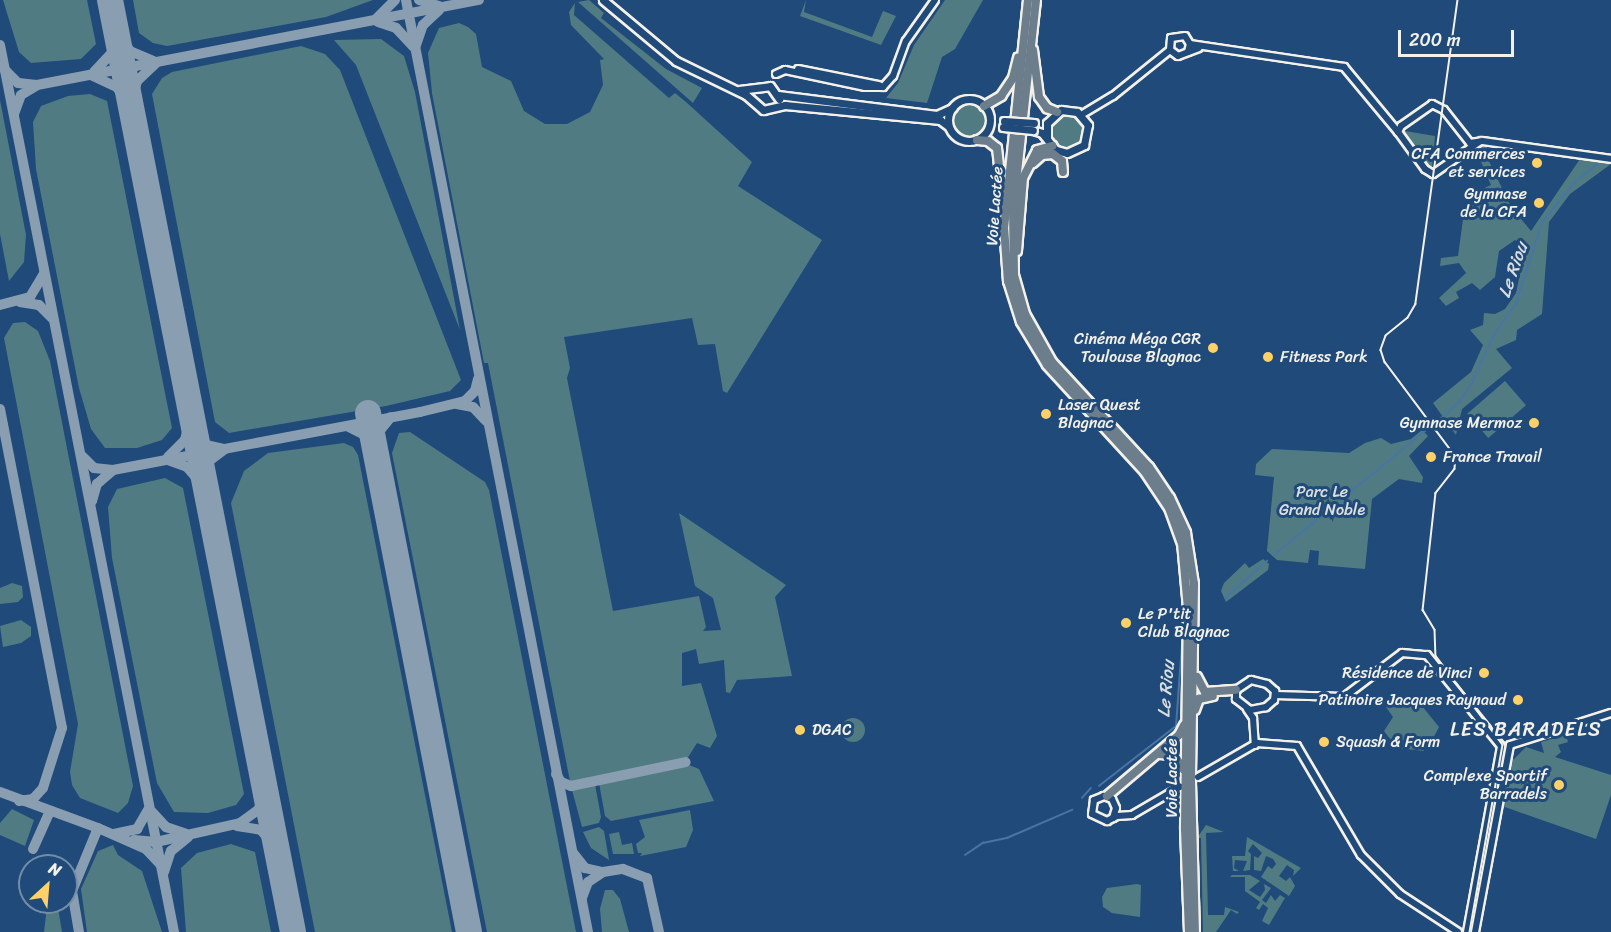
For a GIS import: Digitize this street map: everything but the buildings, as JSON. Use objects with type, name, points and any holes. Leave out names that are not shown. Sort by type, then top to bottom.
[{"type":"highway","name":"Voie Lactée","points":[[1028,0],[1006,213],[1004,248],[1008,281],[1031,341],[1061,382],[1145,472],[1177,527],[1188,586],[1186,721],[1182,785],[1189,932]]},
{"type":"highway","name":"Voie Lactée","points":[[1036,0],[1011,238],[1018,291],[1030,325],[1059,370],[1149,466],[1170,498],[1191,554],[1194,631],[1192,735],[1195,932]]},
{"type":"highway","points":[[987,109],[998,100],[1012,78],[1026,21]]},
{"type":"highway","points":[[1032,31],[1039,97],[1047,108],[1057,112]]},
{"type":"highway","points":[[977,140],[991,142],[998,151],[1006,213]]},
{"type":"highway","points":[[1030,325],[1020,279],[1017,239],[1021,192],[1037,150],[1052,146]]},
{"type":"highway","points":[[1029,166],[1042,155],[1052,154],[1062,161],[1063,172]]},
{"type":"highway","points":[[1194,631],[1197,681],[1202,690],[1236,694]]},
{"type":"highway","points":[[1192,735],[1199,699],[1207,696],[1236,694]]},
{"type":"highway","points":[[1112,801],[1116,786],[1179,735],[1186,721]]},
{"type":"highway","points":[[1150,759],[1164,753],[1174,755],[1181,762],[1182,785]]},
{"type":"main road","points":[[603,0],[676,61],[754,102],[763,110],[785,105],[940,120],[961,139],[977,140],[987,130],[1004,124],[1033,127],[1047,123],[1057,112],[1071,110],[1081,115],[1088,125],[1087,138],[1079,149],[1067,153],[1052,146],[1047,138],[1033,127]]},
{"type":"main road","points":[[728,88],[762,87],[775,84],[937,115],[966,99],[987,109],[1004,124]]},
{"type":"main road","points":[[775,84],[775,107]]},
{"type":"main road","points":[[754,102],[762,87]]},
{"type":"main road","points":[[948,126],[952,108]]},
{"type":"main road","points":[[987,109],[987,130]]},
{"type":"main road","points":[[1047,123],[1047,138]]},
{"type":"street","points":[[775,84],[785,70],[876,88],[889,83],[906,41],[935,0]]},
{"type":"street","points":[[1172,52],[1171,39],[1177,35],[1185,36],[1190,44],[1199,48],[1344,67],[1398,128],[1431,173],[1441,171],[1478,143]]},
{"type":"street","points":[[1188,52],[1190,44]]},
{"type":"street","points":[[1081,115],[1096,108],[1172,52],[1188,52],[1199,48]]},
{"type":"street","points":[[1398,128],[1432,104],[1444,110],[1470,143],[1611,159]]},
{"type":"street","points":[[1088,125],[1096,108]]},
{"type":"street","points":[[1464,154],[1465,137]]},
{"type":"street","points":[[1275,696],[1344,697],[1401,653],[1431,657],[1501,746],[1467,932]]},
{"type":"street","points":[[1252,744],[1253,725],[1246,708],[1236,694],[1243,683],[1256,680],[1267,684],[1275,696]]},
{"type":"street","points":[[1246,708],[1260,710],[1271,704],[1275,696]]},
{"type":"street","points":[[1252,744],[1260,710]]},
{"type":"street","points":[[1501,746],[1611,714]]},
{"type":"street","points":[[1252,744],[1300,750]]},
{"type":"street","points":[[1201,775],[1252,744],[1297,746],[1361,855],[1400,894],[1458,932]]},
{"type":"street","points":[[1475,932],[1510,745]]},
{"type":"street","points":[[1136,812],[1124,813],[1112,801],[1094,800],[1092,814],[1104,821],[1136,812],[1182,785]]},
{"type":"street","points":[[1112,801],[1113,818]]},
{"type":"green space","points":[[3,0],[87,0],[96,44],[81,59],[31,63],[19,52]]},
{"type":"green space","points":[[133,0],[373,0],[326,17],[167,46],[153,43],[139,33]]},
{"type":"green space","points":[[589,0],[604,13],[601,18],[666,69],[702,88],[693,103],[578,2]]},
{"type":"green space","points":[[806,0],[804,12],[872,37],[883,11],[896,16],[881,45],[800,16]]},
{"type":"green space","points":[[945,0],[983,0],[955,49],[942,57],[927,103],[886,98],[898,83],[914,45]]},
{"type":"green space","points":[[575,3],[574,15],[669,98],[675,93],[686,102],[752,162],[738,186],[822,240],[727,393],[723,391],[715,344],[698,345],[692,318],[564,337],[570,368],[567,378],[613,611],[699,596],[706,627],[703,631],[721,630],[713,598],[695,586],[679,513],[786,585],[775,597],[792,676],[737,680],[730,693],[726,692],[724,660],[699,664],[696,649],[682,653],[682,686],[701,683],[717,736],[710,748],[697,743],[687,759],[575,782],[570,781],[488,363],[484,363],[432,93],[428,53],[439,28],[459,23],[468,27],[476,34],[482,67],[511,81],[524,111],[545,124],[567,124],[590,112],[603,85],[600,60],[604,59],[571,25],[569,12]]},
{"type":"green space","points":[[381,39],[404,56],[415,92],[460,330],[356,65],[334,40]]},
{"type":"green space","points":[[301,46],[325,54],[340,70],[461,380],[450,391],[386,406],[229,433],[215,422],[152,94],[162,78],[172,72]]},
{"type":"green space","points":[[90,94],[107,101],[172,428],[162,440],[137,448],[105,448],[91,429],[79,388],[36,169],[33,122],[41,106],[68,96]]},
{"type":"green space","points":[[0,100],[26,235],[24,262],[9,281],[0,234]]},
{"type":"green space","points":[[969,104],[981,109],[986,121],[981,133],[969,138],[957,133],[952,121],[957,109]]},
{"type":"green space","points":[[1067,115],[1079,120],[1084,132],[1079,144],[1067,149],[1055,144],[1050,132],[1055,120]]},
{"type":"green space","points":[[1405,131],[1435,136],[1432,167],[1425,166],[1401,134]]},
{"type":"green space","points":[[1482,146],[1487,147],[1486,155],[1511,207],[1531,231],[1580,159],[1611,164],[1570,194],[1549,222],[1542,314],[1517,330],[1516,340],[1496,349],[1512,368],[1462,409],[1456,435],[1433,403],[1471,372],[1483,345],[1470,330],[1483,325],[1484,313],[1495,314],[1505,309],[1516,293],[1521,269],[1515,261],[1522,255],[1520,242],[1515,240],[1499,251],[1495,277],[1480,290],[1472,283],[1456,292],[1459,298],[1446,306],[1439,298],[1466,273],[1459,263],[1440,266],[1441,258],[1458,256],[1464,212],[1472,213],[1470,205],[1480,190],[1491,185],[1476,150]]},
{"type":"green space","points":[[25,322],[38,331],[50,361],[133,786],[128,803],[118,813],[80,798],[72,785],[70,772],[78,724],[4,338],[13,323]]},
{"type":"green space","points":[[1505,381],[1526,405],[1488,438],[1467,414]]},
{"type":"green space","name":"Parc Le Grand Noble","points":[[1422,430],[1428,436],[1409,456],[1423,477],[1422,483],[1399,479],[1372,499],[1365,569],[1318,565],[1319,551],[1310,550],[1308,563],[1277,560],[1267,551],[1274,477],[1255,475],[1256,464],[1272,449],[1349,453],[1365,443],[1381,438],[1391,444],[1411,439]]},
{"type":"green space","points":[[410,432],[485,482],[489,490],[576,932],[487,932],[392,453],[399,433]]},
{"type":"green space","points":[[344,443],[353,447],[358,455],[452,932],[315,932],[231,503],[244,471],[268,453]]},
{"type":"green space","points":[[165,478],[183,488],[244,794],[236,805],[208,813],[174,812],[157,783],[112,558],[108,507],[117,489]]},
{"type":"green space","points":[[1263,559],[1269,564],[1268,570],[1226,602],[1221,591],[1224,583],[1245,563],[1249,568]]},
{"type":"green space","points":[[12,583],[22,586],[23,597],[18,602],[0,604],[0,588]]},
{"type":"green space","points":[[21,620],[31,627],[31,636],[21,643],[3,647],[0,626]]},
{"type":"green space","points":[[1393,703],[1422,706],[1439,727],[1428,748],[1421,746],[1424,751],[1397,748],[1384,731],[1393,717],[1386,707]]},
{"type":"green space","points":[[853,718],[862,721],[865,730],[862,739],[853,742],[844,739],[841,730],[844,721]]},
{"type":"green space","name":"Complexe Sportif Barradels","points":[[1566,735],[1568,742],[1558,745],[1561,752],[1555,757],[1611,775],[1611,795],[1596,839],[1502,806],[1510,763],[1526,747],[1544,753],[1541,742]]},
{"type":"green space","points":[[689,765],[699,769],[714,801],[611,821],[605,816],[599,783]]},
{"type":"green space","points":[[595,784],[601,817],[599,823],[582,827],[572,790]]},
{"type":"green space","points":[[12,809],[34,820],[25,846],[0,835],[0,823]]},
{"type":"green space","points":[[690,810],[693,830],[686,847],[640,856],[642,853],[638,853],[636,844],[645,837],[639,820]]},
{"type":"green space","points":[[1206,825],[1224,832],[1206,833],[1208,915],[1224,915],[1225,907],[1239,912],[1237,914],[1231,910],[1216,932],[1203,932],[1201,838],[1197,838]]},
{"type":"green space","points":[[599,827],[604,831],[609,860],[591,848],[583,832]]},
{"type":"green space","points":[[619,832],[622,845],[632,843],[634,854],[613,854],[609,834]]},
{"type":"green space","points":[[1247,837],[1301,868],[1293,876],[1294,870],[1287,865],[1279,876],[1286,881],[1290,877],[1295,886],[1289,896],[1261,877],[1268,866],[1272,869],[1276,864],[1273,859],[1266,856],[1261,871],[1254,870],[1254,856],[1258,858],[1262,853],[1253,844],[1248,851],[1251,854],[1250,870],[1243,871],[1247,861],[1235,860],[1234,868],[1239,871],[1233,871],[1232,856],[1245,856]]},
{"type":"green space","points":[[231,844],[255,852],[271,932],[186,932],[181,868],[197,853]]},
{"type":"green space","points":[[113,845],[118,855],[142,871],[162,932],[87,932],[81,889],[98,851]]},
{"type":"green space","points":[[1250,875],[1260,881],[1249,890],[1260,897],[1265,890],[1264,884],[1271,888],[1262,900],[1266,903],[1271,895],[1275,901],[1280,895],[1285,898],[1269,925],[1262,921],[1268,908],[1263,904],[1259,910],[1256,908],[1260,902],[1245,891],[1245,877],[1230,877]]},
{"type":"green space","points":[[1141,885],[1140,917],[1112,913],[1103,907],[1102,897],[1107,888]]},
{"type":"green space","points":[[605,890],[613,890],[620,899],[629,932],[602,932],[600,909]]},
{"type":"green space","points":[[59,914],[62,932],[44,932],[46,915]]},
{"type":"waterway","name":"Le Riou","points":[[1437,422],[1460,401],[1472,383],[1494,335],[1516,303],[1542,223],[1574,183],[1600,162]]},
{"type":"waterway","name":"Le Riou","points":[[1274,555],[1430,427]]},
{"type":"waterway","name":"Le Riou","points":[[1225,598],[1267,561]]},
{"type":"waterway","name":"Le Riou","points":[[1099,786],[1176,726],[1183,630]]},
{"type":"waterway","name":"Le Riou","points":[[1082,798],[1091,788]]},
{"type":"waterway","name":"Le Riou","points":[[965,855],[983,843],[1007,838],[1072,810]]},
{"type":"taxiway","points":[[376,19],[395,0]]},
{"type":"taxiway","points":[[406,0],[588,932]]},
{"type":"taxiway","points":[[419,0],[439,6]]},
{"type":"taxiway","points":[[5,70],[18,83],[37,85],[479,0]]},
{"type":"taxiway","points":[[416,45],[423,25],[439,10]]},
{"type":"taxiway","points":[[378,22],[396,28],[413,46]]},
{"type":"taxiway","points":[[116,31],[130,51],[153,61]]},
{"type":"taxiway","points":[[94,72],[112,53],[116,31]]},
{"type":"taxiway","points":[[0,45],[174,932]]},
{"type":"taxiway","points":[[131,105],[137,81],[155,64]]},
{"type":"taxiway","points":[[93,76],[117,87],[131,109]]},
{"type":"taxiway","points":[[14,114],[21,95],[36,86]]},
{"type":"taxiway","points":[[0,305],[30,297],[44,274]]},
{"type":"taxiway","points":[[20,302],[39,305],[52,318]]},
{"type":"taxiway","points":[[82,456],[94,468],[113,470],[420,412],[465,401],[475,391],[478,379]]},
{"type":"taxiway","points":[[457,404],[473,407],[486,421]]},
{"type":"taxiway","points":[[0,409],[62,728],[43,788],[33,799],[19,801]]},
{"type":"taxiway","points":[[168,457],[185,440],[191,416]]},
{"type":"taxiway","points":[[347,426],[373,439],[391,417]]},
{"type":"taxiway","points":[[194,429],[207,445],[225,449],[209,461],[204,478]]},
{"type":"taxiway","points":[[168,460],[187,467],[206,489]]},
{"type":"taxiway","points":[[92,501],[97,484],[112,471]]},
{"type":"taxiway","points":[[556,774],[561,782],[571,786],[686,762]]},
{"type":"taxiway","points":[[134,840],[156,842],[240,823],[259,809],[264,787]]},
{"type":"taxiway","points":[[0,792],[98,828],[146,849],[160,864]]},
{"type":"taxiway","points":[[114,834],[137,829],[148,810]]},
{"type":"taxiway","points":[[33,849],[50,811]]},
{"type":"taxiway","points":[[152,812],[166,827],[186,834]]},
{"type":"taxiway","points":[[237,826],[261,830],[276,848]]},
{"type":"taxiway","points":[[79,932],[72,891],[98,828]]},
{"type":"taxiway","points":[[164,872],[171,851],[188,837]]},
{"type":"taxiway","points":[[574,854],[585,868],[603,872],[588,882],[582,898]]},
{"type":"taxiway","points":[[603,872],[623,869],[647,878],[659,932]]},
{"type":"runway","points":[[110,0],[293,932]]},
{"type":"runway","points":[[368,413],[469,932]]},
{"type":"tram line","points":[[1458,0],[1416,304],[1408,318],[1386,336],[1381,350],[1385,362],[1456,457],[1455,469],[1436,493],[1423,610],[1435,630],[1436,656],[1503,745],[1470,932]]},
{"type":"place","name":"CFA Commerces et services","points":[[1537,163]]},
{"type":"place","name":"Gymnase de la CFA","points":[[1539,203]]},
{"type":"place","name":"Cinéma Méga CGR Toulouse Blagnac","points":[[1213,348]]},
{"type":"place","name":"Fitness Park","points":[[1268,357]]},
{"type":"place","name":"Laser Quest Blagnac","points":[[1046,414]]},
{"type":"place","name":"Gymnase Mermoz","points":[[1534,423]]},
{"type":"place","name":"France Travail","points":[[1431,457]]},
{"type":"place","name":"Le P'tit Club Blagnac","points":[[1126,623]]},
{"type":"place","name":"Résidence de Vinci","points":[[1484,673]]},
{"type":"place","name":"Patinoire Jacques Raynaud","points":[[1518,700]]},
{"type":"place","name":"DGAC","points":[[800,730]]},
{"type":"place","name":"Squash & Form","points":[[1324,742]]},
{"type":"place","name":"Complexe Sportif Barradels","points":[[1559,785]]},
{"type":"district","name":"LES BARADELS","points":[[1526,729]]}]
